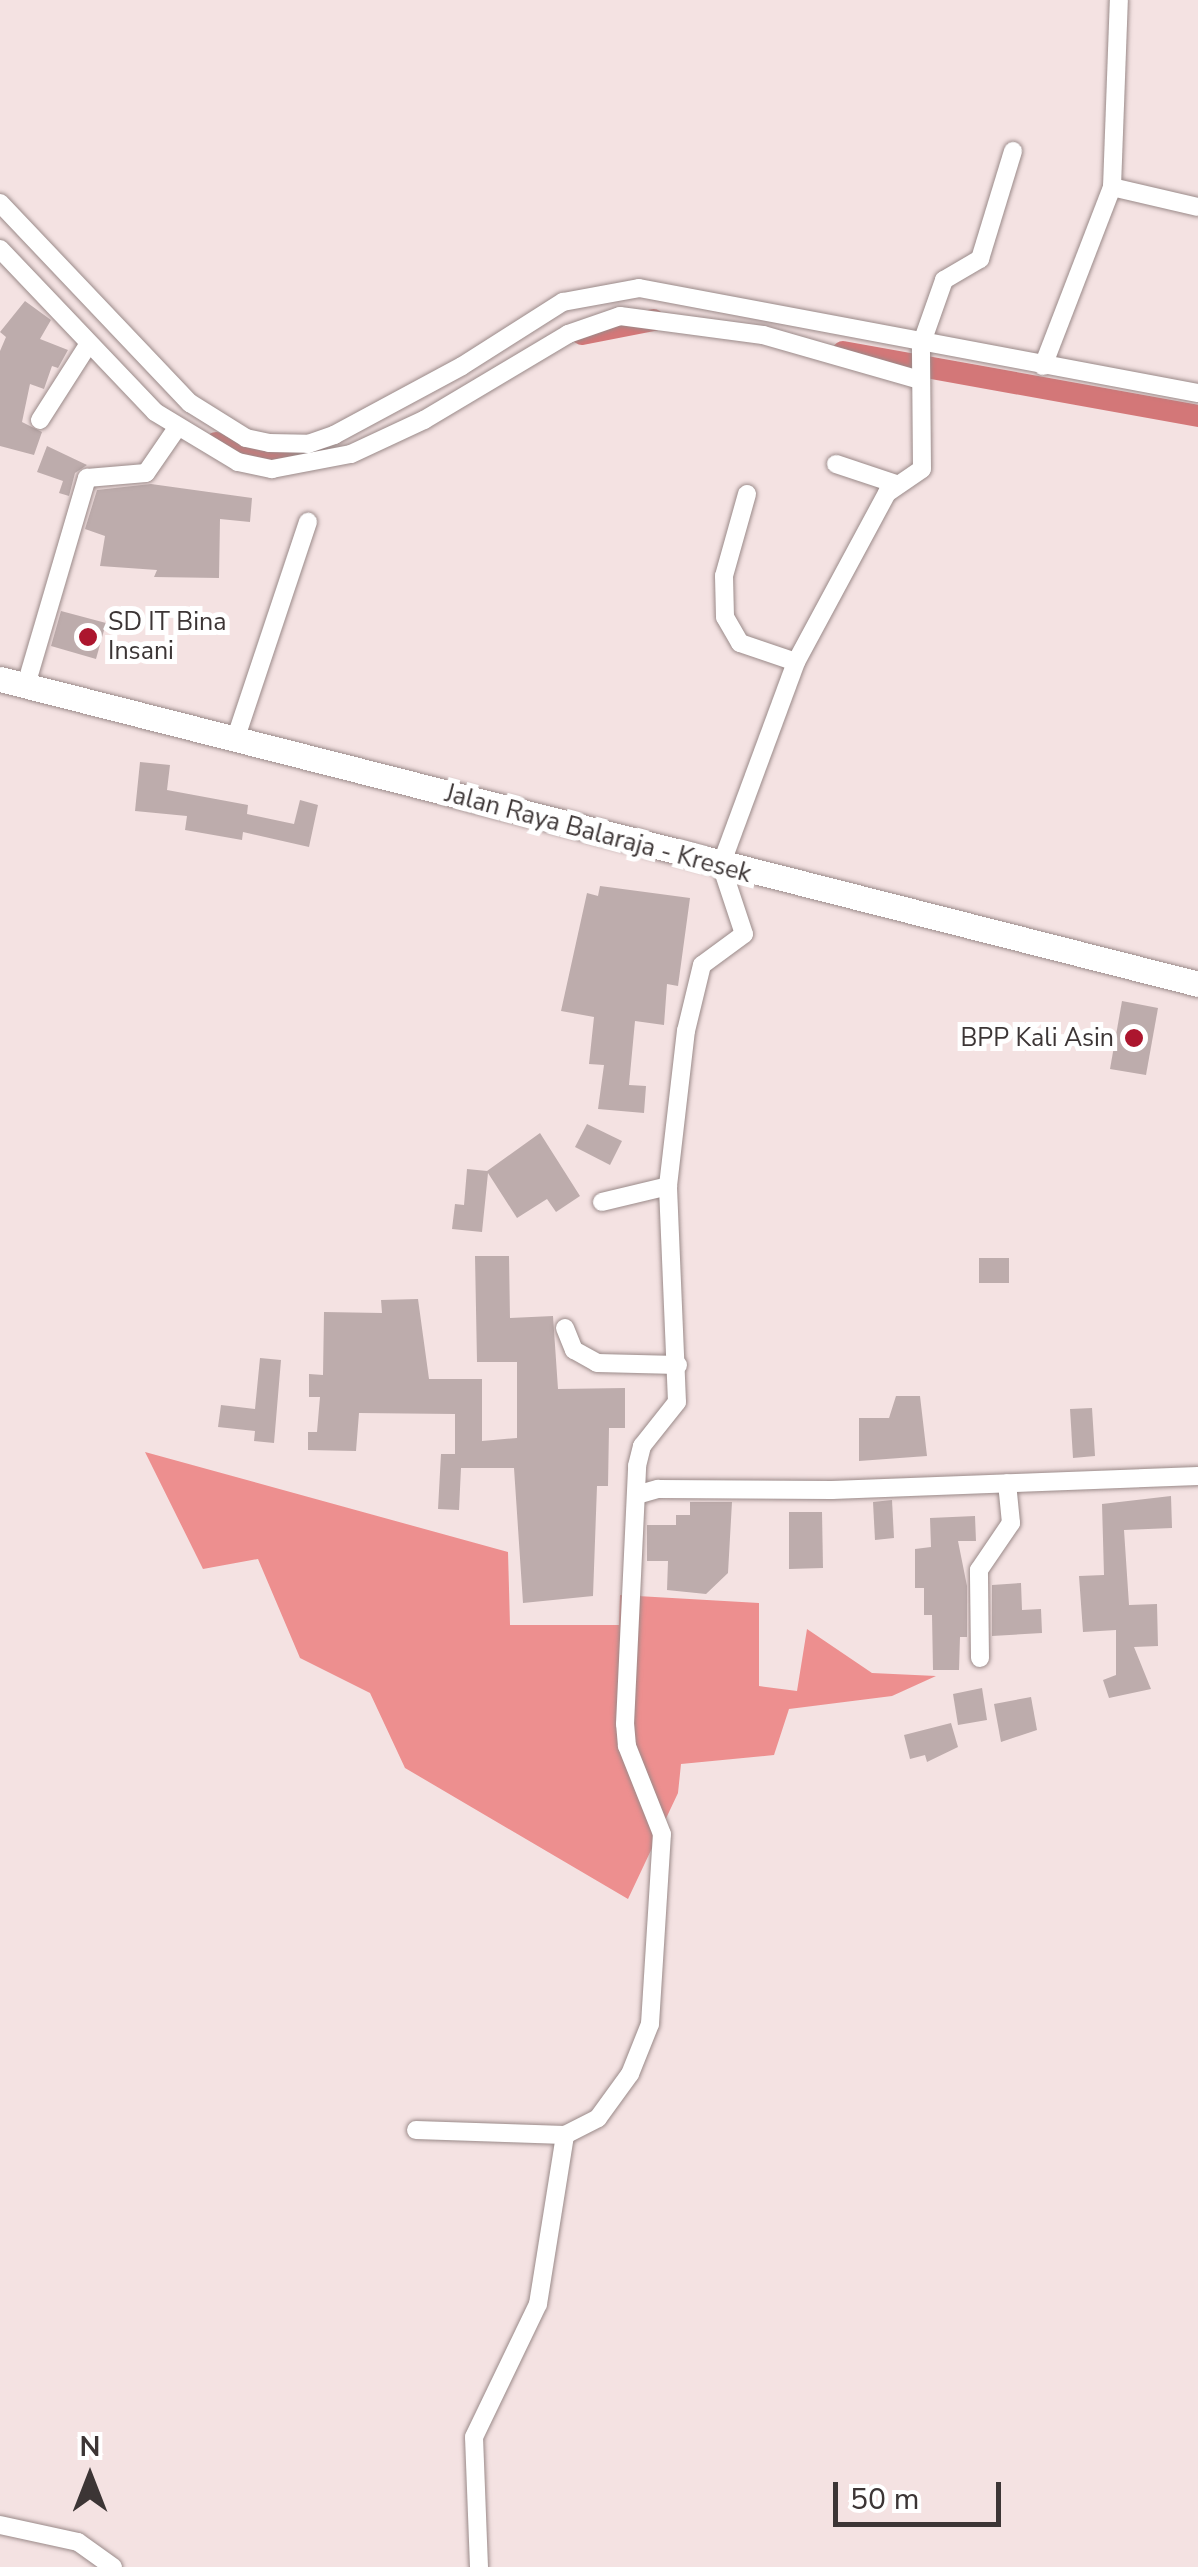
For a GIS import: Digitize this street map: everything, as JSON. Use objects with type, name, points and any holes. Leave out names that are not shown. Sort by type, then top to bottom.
[{"type":"street","points":[[1043,366],[1112,187],[1119,0]]},
{"type":"street","points":[[416,2130],[565,2135],[598,2118],[630,2074],[650,2024],[658,1968],[662,1834],[626,1746],[625,1724],[640,1494],[636,1478],[642,1446],[677,1402],[668,1186],[698,973],[745,928],[721,865],[796,662],[896,484],[923,466],[919,362],[944,280],[980,259],[1013,150]]},
{"type":"street","points":[[1112,187],[1198,207]]},
{"type":"street","points":[[0,203],[190,404],[246,438],[269,442],[308,444],[334,435],[462,366],[563,302],[619,289],[660,289],[919,362]]},
{"type":"street","points":[[0,249],[88,345],[177,428],[238,462],[292,470],[315,465],[424,420],[568,334],[620,316],[919,362],[1043,366],[1198,393]]},
{"type":"street","points":[[40,420],[88,345]]},
{"type":"street","points":[[26,685],[87,478],[146,473],[177,428]]},
{"type":"street","points":[[836,464],[896,484]]},
{"type":"street","points":[[747,494],[724,576],[725,617],[740,643],[796,662]]},
{"type":"street","points":[[236,738],[308,522]]},
{"type":"street","name":"Jalan Raya Balaraja - Kresek","points":[[0,678],[1198,984]]},
{"type":"street","points":[[602,1202],[668,1186]]},
{"type":"street","points":[[565,1328],[584,1359],[678,1365]]},
{"type":"street","points":[[640,1494],[658,1489],[1198,1476]]},
{"type":"street","points":[[980,1658],[979,1570],[1011,1523],[1007,1483]]},
{"type":"street","points":[[479,2567],[474,2437],[538,2304],[565,2135]]},
{"type":"street","points":[[0,2525],[78,2542],[114,2567]]},
{"type":"shaded area","points":[[145,1452],[508,1552],[510,1625],[619,1625],[620,1595],[759,1603],[759,1686],[797,1691],[807,1629],[872,1673],[936,1676],[892,1696],[789,1709],[774,1755],[681,1764],[678,1793],[628,1899],[405,1768],[370,1693],[300,1658],[258,1559],[203,1569]]},
{"type":"building","points":[[25,301],[51,320],[40,339],[68,350],[58,368],[52,366],[44,389],[30,384],[22,422],[42,432],[34,455],[0,446],[0,351],[6,337],[0,332]]},
{"type":"building","points":[[47,446],[87,465],[75,473],[69,496],[59,493],[63,481],[37,472]]},
{"type":"building","points":[[151,484],[252,498],[250,522],[220,519],[219,578],[154,577],[157,570],[100,566],[105,536],[85,529],[97,490]]},
{"type":"building","points":[[61,611],[106,623],[96,659],[51,646]]},
{"type":"building","points":[[140,762],[170,765],[167,790],[248,805],[247,814],[294,824],[300,800],[318,805],[309,847],[243,832],[242,840],[185,830],[187,816],[135,811]]},
{"type":"building","points":[[600,886],[690,898],[678,986],[667,984],[664,1025],[635,1021],[629,1085],[646,1086],[644,1113],[598,1109],[604,1065],[589,1064],[594,1017],[561,1011],[587,893],[598,896]]},
{"type":"building","name":"BPP Kali Asin","points":[[1122,1001],[1158,1008],[1146,1075],[1110,1069]]},
{"type":"building","points":[[587,1124],[622,1141],[610,1165],[575,1147]]},
{"type":"building","points":[[540,1133],[580,1196],[556,1212],[547,1199],[517,1218],[488,1173],[482,1232],[452,1229],[455,1204],[464,1205],[467,1169],[487,1171]]},
{"type":"building","points":[[475,1256],[509,1256],[510,1318],[553,1316],[558,1389],[625,1388],[625,1428],[609,1428],[608,1486],[597,1486],[593,1596],[523,1603],[514,1468],[461,1468],[459,1510],[438,1509],[441,1454],[455,1454],[455,1414],[359,1413],[356,1451],[308,1450],[308,1432],[317,1432],[320,1397],[309,1397],[309,1374],[323,1375],[324,1312],[382,1313],[381,1300],[418,1299],[429,1379],[482,1379],[482,1441],[517,1438],[517,1362],[477,1362]]},
{"type":"building","points":[[979,1258],[1009,1258],[1009,1283],[979,1283]]},
{"type":"building","points":[[260,1358],[281,1360],[274,1443],[254,1441],[255,1431],[218,1427],[221,1405],[255,1409]]},
{"type":"building","points":[[896,1396],[920,1396],[927,1456],[859,1461],[859,1418],[889,1418]]},
{"type":"building","points":[[1092,1408],[1095,1456],[1073,1458],[1070,1409]]},
{"type":"building","points":[[1171,1496],[1172,1528],[1124,1530],[1129,1605],[1157,1604],[1158,1646],[1134,1647],[1151,1689],[1109,1698],[1103,1680],[1116,1675],[1116,1630],[1083,1632],[1079,1576],[1104,1575],[1102,1504]]},
{"type":"building","points":[[892,1500],[894,1538],[875,1540],[873,1502]]},
{"type":"building","points":[[690,1502],[732,1502],[728,1573],[706,1594],[667,1590],[668,1561],[647,1561],[647,1525],[676,1525],[676,1515],[690,1515]]},
{"type":"building","points":[[789,1512],[822,1512],[823,1568],[789,1569]]},
{"type":"building","points":[[975,1516],[976,1541],[958,1541],[967,1586],[967,1637],[960,1637],[959,1670],[933,1670],[932,1615],[924,1615],[924,1588],[915,1588],[915,1549],[931,1547],[930,1518]]},
{"type":"building","points":[[1021,1583],[1022,1610],[1041,1609],[1042,1633],[992,1636],[992,1585]]},
{"type":"building","points":[[982,1688],[987,1720],[958,1725],[953,1694]]},
{"type":"building","points":[[1031,1697],[1037,1730],[1001,1742],[994,1704]]},
{"type":"building","points":[[951,1723],[958,1747],[927,1762],[925,1755],[910,1759],[904,1735]]},
{"type":"waterway","points":[[582,334],[654,320]]},
{"type":"waterway","points":[[843,352],[1198,416]]},
{"type":"waterway","points":[[216,443],[236,454],[321,457]]},
{"type":"place","name":"SD IT Bina Insani","points":[[88,637]]},
{"type":"place","name":"BPP Kali Asin","points":[[1134,1038]]}]
